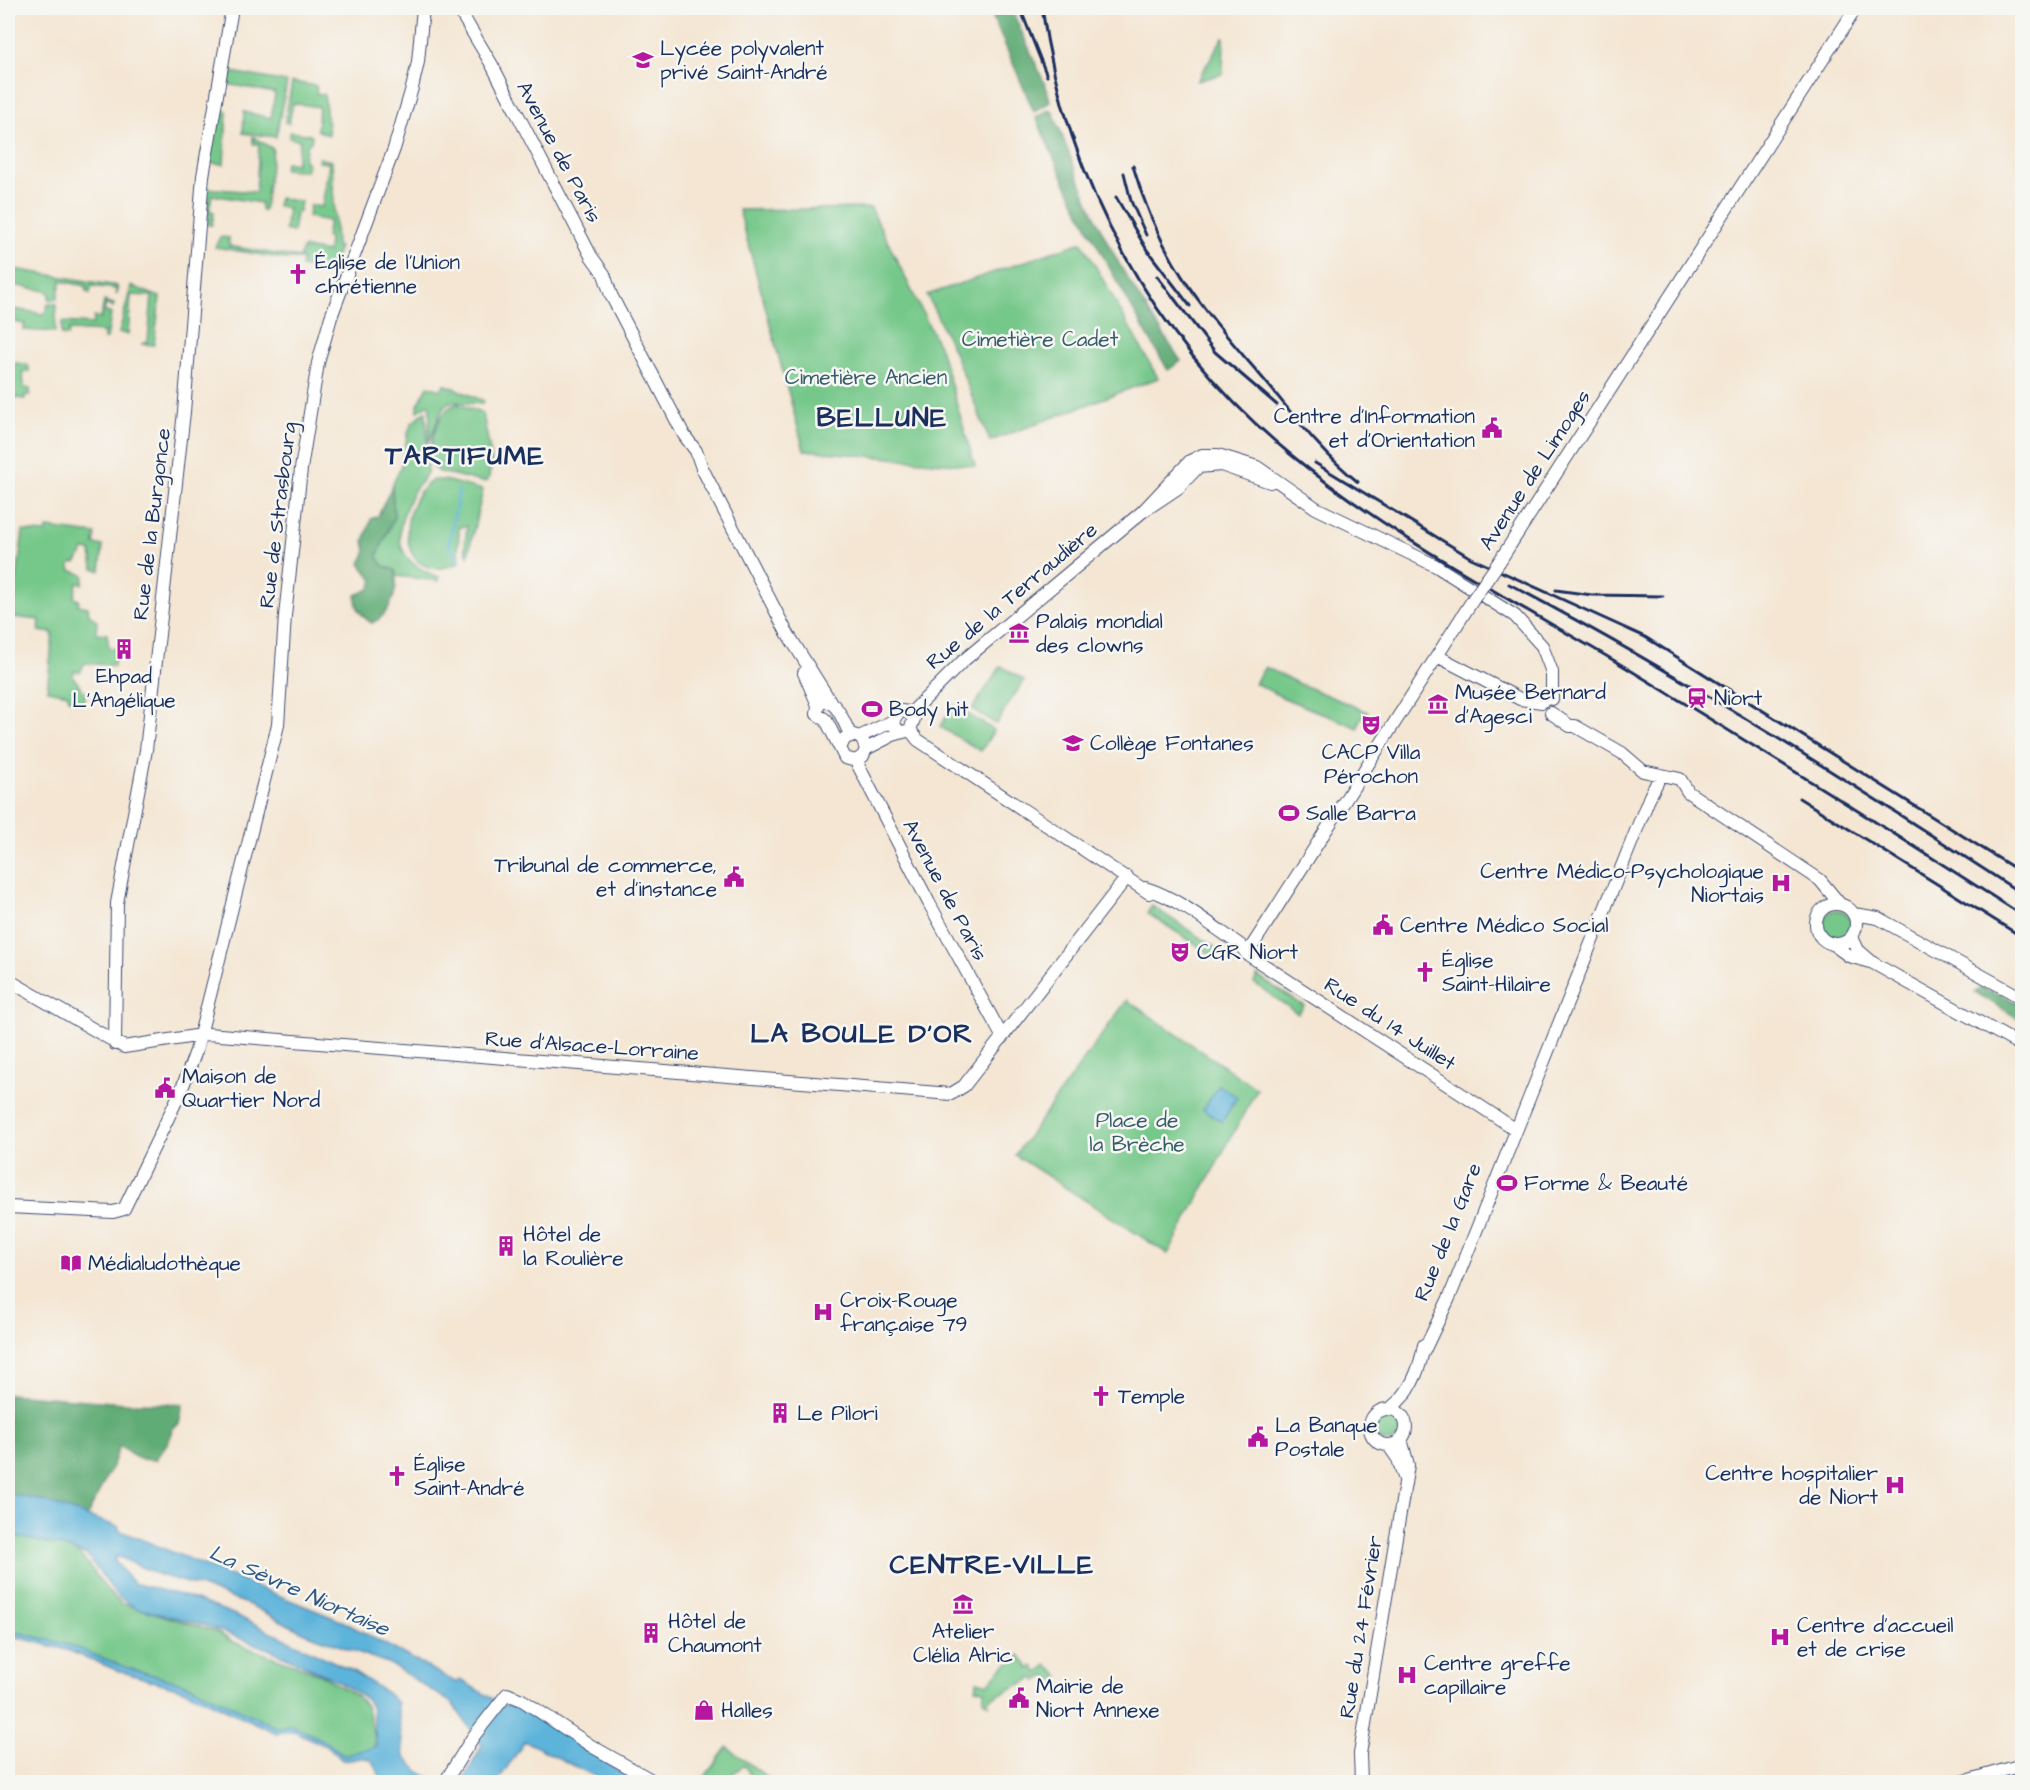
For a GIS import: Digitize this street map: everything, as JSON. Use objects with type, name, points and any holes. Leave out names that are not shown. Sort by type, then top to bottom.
[{"type":"main road","name":"Rue de la Burgonce","points":[[115,1044],[117,903],[146,750],[184,412],[202,176],[232,8]]},
{"type":"main road","name":"Rue de Strasbourg","points":[[8,1207],[113,1212],[124,1209],[183,1084],[196,1051],[198,1034],[278,725],[285,616],[301,469],[318,363],[331,317],[394,149],[412,88],[419,53],[423,8]]},
{"type":"main road","name":"Avenue de Paris","points":[[458,8],[492,65],[591,256],[604,274],[611,295],[684,435],[696,451],[702,468],[786,631],[855,736]]},
{"type":"main road","name":"Avenue de Paris","points":[[467,8],[484,40],[492,65]]},
{"type":"main road","name":"Avenue de Limoges","points":[[1245,953],[1439,657],[1474,598],[1856,8]]},
{"type":"main road","name":"Rue de la Terraudière","points":[[911,713],[963,661],[1142,512],[1178,488],[1202,455],[1231,458],[1267,472],[1286,489],[1345,524],[1436,566],[1515,616],[1542,646],[1550,666],[1548,705]]},
{"type":"main road","name":"Avenue de Paris","points":[[786,631],[793,653],[818,705]]},
{"type":"main road","points":[[1439,657],[1520,699],[1548,705],[1570,726],[1575,726],[1622,753],[1639,758],[1680,792],[1688,792],[1820,880],[1839,903],[1849,907],[1854,914],[1854,934],[1858,950],[1873,963],[2022,1046]]},
{"type":"main road","points":[[826,720],[833,717],[833,705],[825,700],[818,705],[817,714],[826,720],[845,758],[856,760],[863,756],[866,749],[906,731],[915,722],[911,713],[901,711],[893,721],[845,738],[841,746]]},
{"type":"main road","points":[[893,721],[895,727],[906,731]]},
{"type":"main road","name":"Rue du 14 Juillet","points":[[906,731],[1145,888],[1155,898],[1218,940],[1245,953],[1515,1129]]},
{"type":"main road","points":[[855,736],[866,749]]},
{"type":"main road","name":"Avenue de Paris","points":[[856,760],[929,903],[1002,1036]]},
{"type":"main road","name":"Rue de la Gare","points":[[1392,1407],[1407,1394],[1423,1353],[1450,1296],[1515,1129],[1650,796],[1661,775]]},
{"type":"main road","points":[[1002,1036],[1127,877]]},
{"type":"main road","points":[[1820,880],[1825,894],[1823,908],[1817,917],[1816,928],[1821,938],[1849,956],[1873,963]]},
{"type":"main road","points":[[1823,908],[1839,903]]},
{"type":"main road","points":[[1854,914],[1874,916],[2022,998]]},
{"type":"main road","points":[[1831,943],[1845,942],[1870,923],[1888,925]]},
{"type":"main road","points":[[8,980],[115,1044]]},
{"type":"main road","name":"Rue d'Alsace-Lorraine","points":[[115,1044],[124,1047],[198,1034],[906,1091],[956,1093],[1002,1036]]},
{"type":"main road","points":[[196,1051],[202,1045],[225,1037]]},
{"type":"main road","name":"Rue de la Gare","points":[[1405,1421],[1415,1376]]},
{"type":"main road","points":[[1392,1407],[1402,1413],[1405,1421],[1401,1439],[1389,1446],[1375,1443],[1371,1427],[1379,1411],[1392,1407]]},
{"type":"main road","name":"Rue du 24 Février","points":[[1361,1782],[1360,1754],[1408,1459],[1401,1439]]},
{"type":"main road","points":[[1389,1446],[1400,1462],[1404,1479]]},
{"type":"main road","points":[[445,1782],[475,1734],[504,1699],[522,1700],[593,1746],[655,1782]]},
{"type":"main road","points":[[1962,1782],[2022,1765]]},
{"type":"green space","points":[[989,8],[1011,8],[1047,89],[1050,102],[1034,112]]},
{"type":"green space","points":[[1223,37],[1223,74],[1197,81]]},
{"type":"green space","points":[[232,72],[287,82],[276,137],[243,133],[244,112],[271,118],[275,93],[221,83],[222,77],[230,77]]},
{"type":"green space","points":[[292,82],[316,86],[317,94],[324,94],[329,135],[317,130],[319,107],[293,103],[289,123],[285,122]]},
{"type":"green space","points":[[217,109],[227,111],[224,164],[208,163]]},
{"type":"green space","points":[[1049,110],[1053,112],[1085,195],[1108,243],[1133,288],[1181,361],[1168,370],[1098,246],[1050,150],[1036,117]]},
{"type":"green space","points":[[290,132],[312,135],[304,160],[308,164],[306,171],[284,169],[285,162],[296,164],[300,140],[289,138]]},
{"type":"green space","points":[[253,137],[273,149],[263,211],[261,203],[212,195],[209,210],[214,212],[212,225],[208,225],[208,212],[204,211],[205,188],[256,192],[259,144],[253,144]]},
{"type":"green space","points":[[319,158],[332,161],[336,246],[339,247],[332,266],[321,270],[301,267],[302,259],[285,259],[215,247],[220,237],[229,238],[229,246],[299,258],[303,248],[328,252],[329,238],[326,237],[329,221],[308,217],[310,205],[322,207],[329,163],[318,162]]},
{"type":"green space","points":[[279,198],[301,202],[299,211],[296,213],[293,232],[285,230],[288,208],[277,206]]},
{"type":"green space","name":"Cimetière Ancien","points":[[871,208],[940,348],[975,466],[804,450],[739,210]]},
{"type":"green space","name":"Cimetière Cadet","points":[[1082,242],[1158,378],[990,441],[954,352],[927,295]]},
{"type":"green space","points":[[8,268],[117,286],[118,291],[116,295],[116,289],[91,286],[90,293],[86,292],[86,286],[61,281],[57,299],[49,299],[50,294],[46,291],[8,284]]},
{"type":"green space","points":[[131,286],[160,297],[154,345],[141,344],[148,342],[152,296],[131,295],[128,334],[119,333]]},
{"type":"green space","points":[[104,301],[114,304],[113,307],[106,304],[104,311],[111,314],[107,339],[104,339],[104,332],[69,330],[68,336],[61,335],[62,322],[93,324],[94,317],[101,318]]},
{"type":"green space","points":[[48,304],[57,304],[55,332],[23,330],[25,324],[8,321],[8,308],[43,314]]},
{"type":"green space","points":[[15,363],[26,364],[29,367],[29,371],[23,371],[24,388],[30,389],[30,395],[25,395],[25,399],[8,397]]},
{"type":"green space","points":[[444,384],[484,401],[482,404],[449,402],[442,410],[429,442],[430,407],[427,405],[418,411],[418,405],[428,386],[441,390]]},
{"type":"green space","points":[[458,404],[483,414],[492,462],[488,481],[482,482],[437,471],[431,464],[431,447],[436,428],[445,412]]},
{"type":"green space","points":[[426,411],[427,472],[413,491],[401,522],[400,534],[405,555],[424,571],[439,577],[439,581],[396,576],[395,570],[383,566],[377,556],[394,517],[392,486],[401,466],[408,433],[412,423]]},
{"type":"green space","points":[[433,480],[444,480],[483,490],[468,555],[465,548],[467,526],[459,527],[460,562],[439,568],[424,565],[414,556],[408,542],[408,525],[412,508],[420,492]]},
{"type":"green space","points":[[392,486],[394,517],[377,556],[383,566],[395,570],[396,585],[389,608],[372,623],[362,615],[357,604],[356,595],[370,589],[373,580],[360,564],[366,551],[364,541],[371,519],[378,516]]},
{"type":"green space","points":[[47,528],[95,534],[94,544],[103,546],[100,571],[93,568],[91,551],[84,550],[77,562],[70,564],[70,570],[84,575],[83,584],[77,583],[74,598],[79,600],[78,605],[88,607],[89,614],[97,621],[96,633],[107,634],[109,648],[115,649],[114,666],[85,663],[80,672],[74,671],[73,677],[86,694],[80,703],[69,699],[68,694],[47,690],[53,633],[39,631],[40,620],[12,617],[23,531],[46,533]]},
{"type":"green space","points":[[1001,666],[1024,680],[996,724],[972,709]]},
{"type":"green space","points":[[1265,667],[1368,712],[1360,719],[1358,728],[1284,698],[1255,683]]},
{"type":"green space","points":[[953,705],[994,730],[981,751],[940,727]]},
{"type":"green space","points":[[1152,906],[1216,948],[1212,955],[1147,913]]},
{"type":"green space","points":[[1837,910],[1847,914],[1851,924],[1847,934],[1837,938],[1827,934],[1823,924],[1827,914]]},
{"type":"green space","points":[[1257,976],[1304,1006],[1298,1014],[1254,983]]},
{"type":"green space","points":[[1981,988],[2022,1005],[2022,1021],[1975,992]]},
{"type":"green space","name":"Place de la Brèche","points":[[1127,1000],[1257,1089],[1168,1254],[1015,1155]]},
{"type":"green space","points":[[8,1394],[125,1403],[183,1404],[179,1424],[172,1429],[169,1441],[155,1460],[139,1459],[119,1446],[114,1462],[86,1518],[40,1500],[8,1494]]},
{"type":"green space","points":[[1388,1412],[1398,1417],[1403,1427],[1398,1437],[1388,1442],[1378,1437],[1373,1427],[1378,1417]]},
{"type":"green space","points":[[8,1535],[55,1543],[73,1550],[86,1561],[110,1593],[123,1604],[215,1631],[233,1642],[320,1674],[357,1696],[366,1706],[375,1738],[374,1755],[346,1759],[291,1725],[277,1729],[178,1686],[77,1651],[8,1631]]},
{"type":"green space","points":[[1020,1655],[1030,1669],[1033,1666],[1038,1673],[1047,1665],[1060,1677],[1052,1682],[1046,1676],[1037,1681],[1034,1678],[987,1700],[989,1704],[983,1700],[985,1690],[975,1688],[977,1681],[988,1684],[1000,1670]]},
{"type":"green space","points":[[727,1747],[775,1782],[755,1782],[744,1765],[722,1782],[701,1782]]},
{"type":"water","points":[[1219,1085],[1237,1097],[1222,1122],[1203,1110]]},
{"type":"water","points":[[8,1494],[40,1500],[119,1527],[118,1530],[344,1622],[457,1683],[459,1679],[503,1705],[522,1707],[635,1782],[606,1782],[525,1741],[497,1782],[463,1782],[482,1745],[452,1703],[390,1664],[305,1633],[250,1605],[199,1586],[159,1575],[117,1556],[114,1560],[133,1583],[188,1597],[233,1614],[353,1671],[387,1693],[397,1703],[404,1756],[418,1771],[431,1778],[432,1782],[383,1782],[370,1759],[342,1760],[330,1748],[294,1731],[276,1733],[187,1691],[119,1671],[67,1650],[8,1635],[8,1630],[69,1645],[128,1668],[189,1685],[278,1728],[291,1724],[326,1742],[344,1756],[377,1746],[371,1706],[366,1699],[340,1682],[271,1650],[205,1625],[136,1608],[117,1596],[87,1555],[61,1546],[8,1535]]},
{"type":"waterway","points":[[457,559],[449,545],[459,490]]},
{"type":"railway","points":[[1020,8],[1047,76]]},
{"type":"railway","points":[[1042,8],[1054,73],[1072,136],[1095,196],[1124,254],[1158,309],[1197,361],[1241,410],[1290,454],[1368,513],[1409,540],[1671,695],[2022,915]]},
{"type":"railway","points":[[1133,166],[1158,233],[1188,286],[1312,438],[1358,482]]},
{"type":"railway","points":[[1124,173],[1131,201],[1146,235]]},
{"type":"railway","points":[[1116,197],[1147,250],[1190,306]]},
{"type":"railway","points":[[1157,276],[1215,352],[1277,405]]},
{"type":"railway","points":[[1315,463],[1471,558],[1645,637],[2022,873]]},
{"type":"railway","points":[[1509,584],[1705,694],[2022,894]]},
{"type":"railway","points":[[1556,590],[1592,595],[1663,596]]},
{"type":"railway","points":[[1799,798],[2022,937]]},
{"type":"place","name":"Lycée polyvalent privé Saint-André","points":[[643,60]]},
{"type":"place","name":"Église de l'Union chrétienne","points":[[298,274]]},
{"type":"place","name":"Centre d'Information et d'Orientation","points":[[1492,428]]},
{"type":"place","name":"Palais mondial des clowns","points":[[1019,633]]},
{"type":"place","name":"Ehpad L'Angélique","points":[[124,649]]},
{"type":"place","name":"Niort","points":[[1697,698]]},
{"type":"place","name":"Musée Bernard d'Agesci","points":[[1438,704]]},
{"type":"place","name":"Body hit","points":[[872,709]]},
{"type":"place","name":"CACP Villa Pérochon","points":[[1371,725]]},
{"type":"place","name":"Collège Fontanes","points":[[1073,743]]},
{"type":"place","name":"Salle Barra","points":[[1289,813]]},
{"type":"place","name":"Tribunal de commerce, et d'instance","points":[[734,877]]},
{"type":"place","name":"Centre Médico-Psychologique Niortais","points":[[1781,883]]},
{"type":"place","name":"Centre Médico Social","points":[[1383,925]]},
{"type":"place","name":"CGR Niort","points":[[1180,952]]},
{"type":"place","name":"Église Saint-Hilaire","points":[[1425,972]]},
{"type":"place","name":"Maison de Quartier Nord","points":[[165,1088]]},
{"type":"place","name":"Forme & Beauté","points":[[1507,1183]]},
{"type":"place","name":"Hôtel de la Roulière","points":[[506,1246]]},
{"type":"place","name":"Médialudothèque","points":[[71,1263]]},
{"type":"place","name":"Croix-Rouge française 79","points":[[823,1312]]},
{"type":"place","name":"Temple","points":[[1101,1396]]},
{"type":"place","name":"Le Pilori","points":[[780,1413]]},
{"type":"place","name":"La Banque Postale","points":[[1258,1437]]},
{"type":"place","name":"Église Saint-André","points":[[397,1476]]},
{"type":"place","name":"Centre hospitalier de Niort","points":[[1895,1485]]},
{"type":"place","name":"Atelier Clélia Alric","points":[[963,1604]]},
{"type":"place","name":"Hôtel de Chaumont","points":[[651,1633]]},
{"type":"place","name":"Centre d'accueil et de crise","points":[[1780,1637]]},
{"type":"place","name":"Centre greffe capillaire","points":[[1407,1675]]},
{"type":"place","name":"Mairie de Niort Annexe","points":[[1019,1698]]},
{"type":"place","name":"Halles","points":[[704,1710]]},
{"type":"district","name":"BELLUNE","points":[[882,418]]},
{"type":"district","name":"TARTIFUME","points":[[465,456]]},
{"type":"district","name":"LA BOULE D'OR","points":[[862,1034]]},
{"type":"district","name":"CENTRE-VILLE","points":[[992,1565]]},
{"type":"water label","name":"La Sèvre Niortaise","points":[[299,1591]]}]
